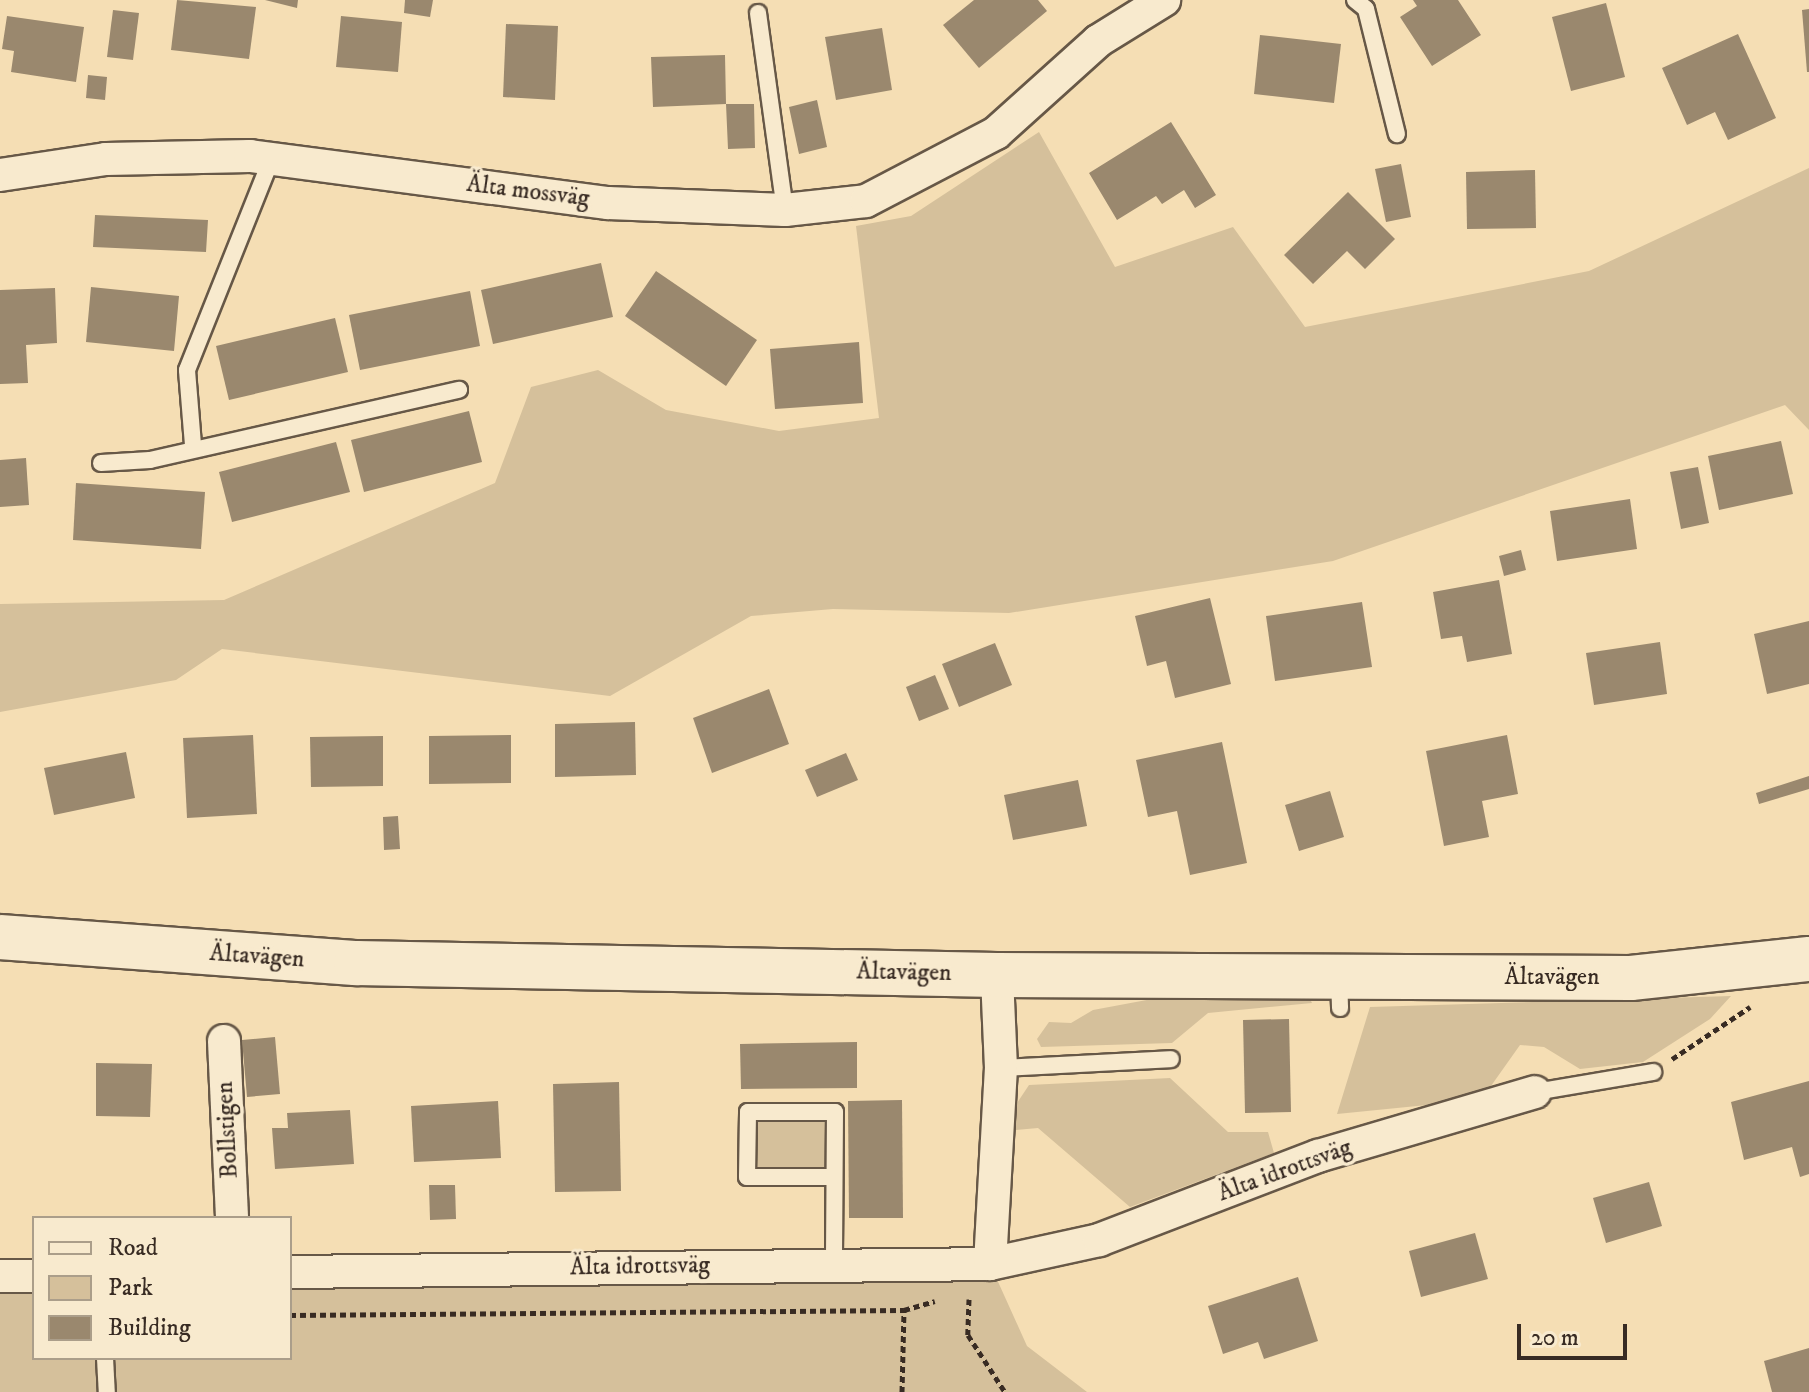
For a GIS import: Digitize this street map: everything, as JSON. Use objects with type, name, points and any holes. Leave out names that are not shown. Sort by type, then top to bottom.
[{"type":"main road","name":"Ältavägen","points":[[0,937],[356,963],[997,975],[1340,993],[1631,978],[1809,959]]},
{"type":"street","name":"Älta mossväg","points":[[0,175],[106,159],[272,158],[608,203],[785,210],[866,201],[996,133],[1098,41],[1164,0]]},
{"type":"street","points":[[980,1273],[1001,1068],[997,975]]},
{"type":"street","name":"Bollstigen","points":[[224,1041],[232,1216]]},
{"type":"street","name":"Älta idrottsväg","points":[[292,1272],[834,1264],[980,1273],[1099,1240],[1318,1156],[1535,1092]]},
{"type":"street","points":[[0,1276],[32,1276]]},
{"type":"lane","points":[[1355,0],[1366,9],[1397,134]]},
{"type":"lane","points":[[758,13],[785,210]]},
{"type":"lane","points":[[193,445],[187,370],[272,158]]},
{"type":"lane","points":[[101,463],[150,460],[193,445],[459,390]]},
{"type":"lane","points":[[1001,1068],[1171,1059]]},
{"type":"lane","points":[[1535,1092],[1653,1072]]},
{"type":"lane","points":[[834,1177],[747,1177],[748,1112],[835,1112],[834,1264]]},
{"type":"lane","points":[[105,1360],[107,1392]]},
{"type":"path","points":[[1653,1072],[1757,1002]]},
{"type":"path","points":[[292,1315],[904,1310],[980,1273]]},
{"type":"path","points":[[980,1273],[968,1335],[1005,1392]]},
{"type":"path","points":[[902,1392],[904,1310]]},
{"type":"green space","points":[[1039,132],[1115,267],[1233,227],[1305,327],[1589,271],[1809,168],[1809,430],[1785,405],[1333,561],[1009,613],[833,609],[751,616],[610,696],[222,649],[176,680],[0,712],[0,604],[224,600],[495,483],[531,387],[598,370],[666,410],[779,431],[879,418],[856,226],[911,216]]},
{"type":"green space","points":[[1731,996],[1710,1019],[1643,1062],[1580,1069],[1544,1047],[1520,1045],[1486,1093],[1467,1101],[1337,1114],[1370,1007]]},
{"type":"green space","points":[[1152,999],[1310,999],[1312,1003],[1208,1013],[1172,1043],[1041,1047],[1037,1039],[1049,1022],[1071,1023],[1093,1010]]},
{"type":"green space","points":[[1170,1078],[1228,1132],[1268,1132],[1274,1153],[1130,1207],[1038,1128],[1016,1130],[1015,1106],[1029,1085]]},
{"type":"green space","points":[[753,1117],[830,1118],[829,1173],[752,1172]]},
{"type":"green space","points":[[990,1264],[1027,1346],[1087,1392],[0,1392],[0,1276],[32,1276],[32,1360],[292,1360],[292,1290],[786,1266]]},
{"type":"building","points":[[177,0],[256,7],[249,59],[171,50]]},
{"type":"building","points":[[265,0],[298,0],[297,8]]},
{"type":"building","points":[[405,0],[433,0],[430,17],[404,13]]},
{"type":"building","points":[[974,0],[1038,0],[1047,11],[979,68],[943,25]]},
{"type":"building","points":[[1413,0],[1458,0],[1481,35],[1432,66],[1400,17],[1417,6]]},
{"type":"building","points":[[1606,3],[1625,77],[1571,91],[1552,17]]},
{"type":"building","points":[[1809,9],[1809,72],[1807,72],[1802,10]]},
{"type":"building","points":[[113,10],[139,13],[133,60],[107,57]]},
{"type":"building","points":[[7,16],[84,27],[76,82],[11,72],[14,51],[2,49]]},
{"type":"building","points":[[341,16],[402,22],[398,72],[336,67]]},
{"type":"building","points":[[506,24],[558,26],[555,100],[503,97]]},
{"type":"building","points":[[882,28],[892,90],[836,100],[825,37]]},
{"type":"building","points":[[1738,34],[1776,118],[1728,140],[1715,112],[1687,125],[1662,68]]},
{"type":"building","points":[[1260,35],[1341,44],[1334,103],[1254,94]]},
{"type":"building","points":[[725,55],[726,104],[653,107],[651,57]]},
{"type":"building","points":[[88,75],[107,77],[105,100],[86,98]]},
{"type":"building","points":[[817,100],[827,147],[799,154],[789,107]]},
{"type":"building","points":[[726,104],[754,104],[755,148],[728,149]]},
{"type":"building","points":[[1171,122],[1216,195],[1195,208],[1184,190],[1162,204],[1156,196],[1117,220],[1089,173]]},
{"type":"building","points":[[1401,164],[1411,217],[1386,222],[1375,169]]},
{"type":"building","points":[[1535,170],[1536,228],[1467,229],[1466,172]]},
{"type":"building","points":[[1348,192],[1395,239],[1365,269],[1347,251],[1313,284],[1284,255]]},
{"type":"building","points":[[95,215],[208,220],[206,252],[93,247]]},
{"type":"building","points":[[601,263],[613,317],[493,344],[481,290]]},
{"type":"building","points":[[656,271],[757,340],[726,386],[625,316]]},
{"type":"building","points":[[91,287],[179,296],[174,351],[86,342]]},
{"type":"building","points":[[55,288],[57,343],[26,345],[28,383],[0,384],[0,290]]},
{"type":"building","points":[[470,291],[480,346],[360,370],[349,315]]},
{"type":"building","points":[[335,318],[348,372],[229,400],[216,346]]},
{"type":"building","points":[[859,342],[863,403],[775,409],[770,349]]},
{"type":"building","points":[[469,411],[482,462],[364,492],[351,440]]},
{"type":"building","points":[[1781,441],[1793,494],[1719,510],[1708,456]]},
{"type":"building","points":[[336,442],[350,492],[232,522],[219,472]]},
{"type":"building","points":[[26,458],[29,505],[0,507],[0,460]]},
{"type":"building","points":[[1698,467],[1709,523],[1681,529],[1670,472]]},
{"type":"building","points":[[76,483],[205,492],[201,549],[73,540]]},
{"type":"building","points":[[1630,499],[1637,549],[1557,561],[1550,511]]},
{"type":"building","points":[[1521,550],[1526,570],[1504,576],[1499,556]]},
{"type":"building","points":[[1499,580],[1512,654],[1467,662],[1462,636],[1441,639],[1433,592]]},
{"type":"building","points":[[1210,598],[1231,684],[1175,698],[1166,661],[1147,666],[1135,616]]},
{"type":"building","points":[[1362,602],[1372,667],[1275,681],[1266,616]]},
{"type":"building","points":[[1809,621],[1809,684],[1767,694],[1754,634]]},
{"type":"building","points":[[1660,642],[1667,694],[1594,705],[1586,653]]},
{"type":"building","points":[[995,643],[1012,685],[959,707],[942,664]]},
{"type":"building","points":[[935,675],[949,709],[919,721],[906,687]]},
{"type":"building","points":[[769,689],[789,744],[712,773],[693,718]]},
{"type":"building","points":[[635,722],[636,775],[555,777],[555,724]]},
{"type":"building","points":[[253,735],[257,814],[187,818],[183,738]]},
{"type":"building","points":[[511,735],[511,783],[429,784],[429,736]]},
{"type":"building","points":[[1507,735],[1518,794],[1482,801],[1489,837],[1444,846],[1426,751]]},
{"type":"building","points":[[383,736],[383,786],[311,787],[310,737]]},
{"type":"building","points":[[1222,742],[1247,863],[1190,875],[1177,811],[1148,817],[1136,760]]},
{"type":"building","points":[[126,752],[135,798],[54,815],[44,768]]},
{"type":"building","points":[[846,753],[858,780],[817,797],[805,770]]},
{"type":"building","points":[[1809,776],[1809,789],[1759,804],[1756,793]]},
{"type":"building","points":[[1078,780],[1087,826],[1013,840],[1004,795]]},
{"type":"building","points":[[1330,791],[1344,837],[1299,851],[1285,805]]},
{"type":"building","points":[[398,816],[400,849],[384,850],[383,817]]},
{"type":"building","points":[[1289,1019],[1291,1112],[1245,1113],[1243,1020]]},
{"type":"building","points":[[275,1037],[280,1094],[247,1097],[242,1040]]},
{"type":"building","points":[[857,1042],[857,1088],[741,1089],[740,1044]]},
{"type":"building","points":[[96,1063],[152,1064],[150,1117],[96,1116]]},
{"type":"building","points":[[1809,1081],[1809,1174],[1800,1177],[1792,1147],[1744,1160],[1731,1102]]},
{"type":"building","points":[[619,1082],[621,1191],[555,1192],[553,1084]]},
{"type":"building","points":[[902,1100],[903,1218],[849,1218],[848,1101]]},
{"type":"building","points":[[498,1101],[501,1158],[414,1162],[411,1106]]},
{"type":"building","points":[[350,1110],[354,1164],[275,1169],[272,1128],[288,1128],[287,1113]]},
{"type":"building","points":[[1649,1182],[1662,1226],[1606,1243],[1593,1198]]},
{"type":"building","points":[[429,1185],[455,1185],[456,1219],[430,1220]]},
{"type":"building","points":[[1475,1233],[1488,1279],[1421,1297],[1409,1251]]},
{"type":"building","points":[[1298,1277],[1318,1341],[1264,1359],[1258,1342],[1223,1354],[1208,1306]]},
{"type":"building","points":[[1809,1348],[1809,1392],[1772,1392],[1764,1361]]}]
